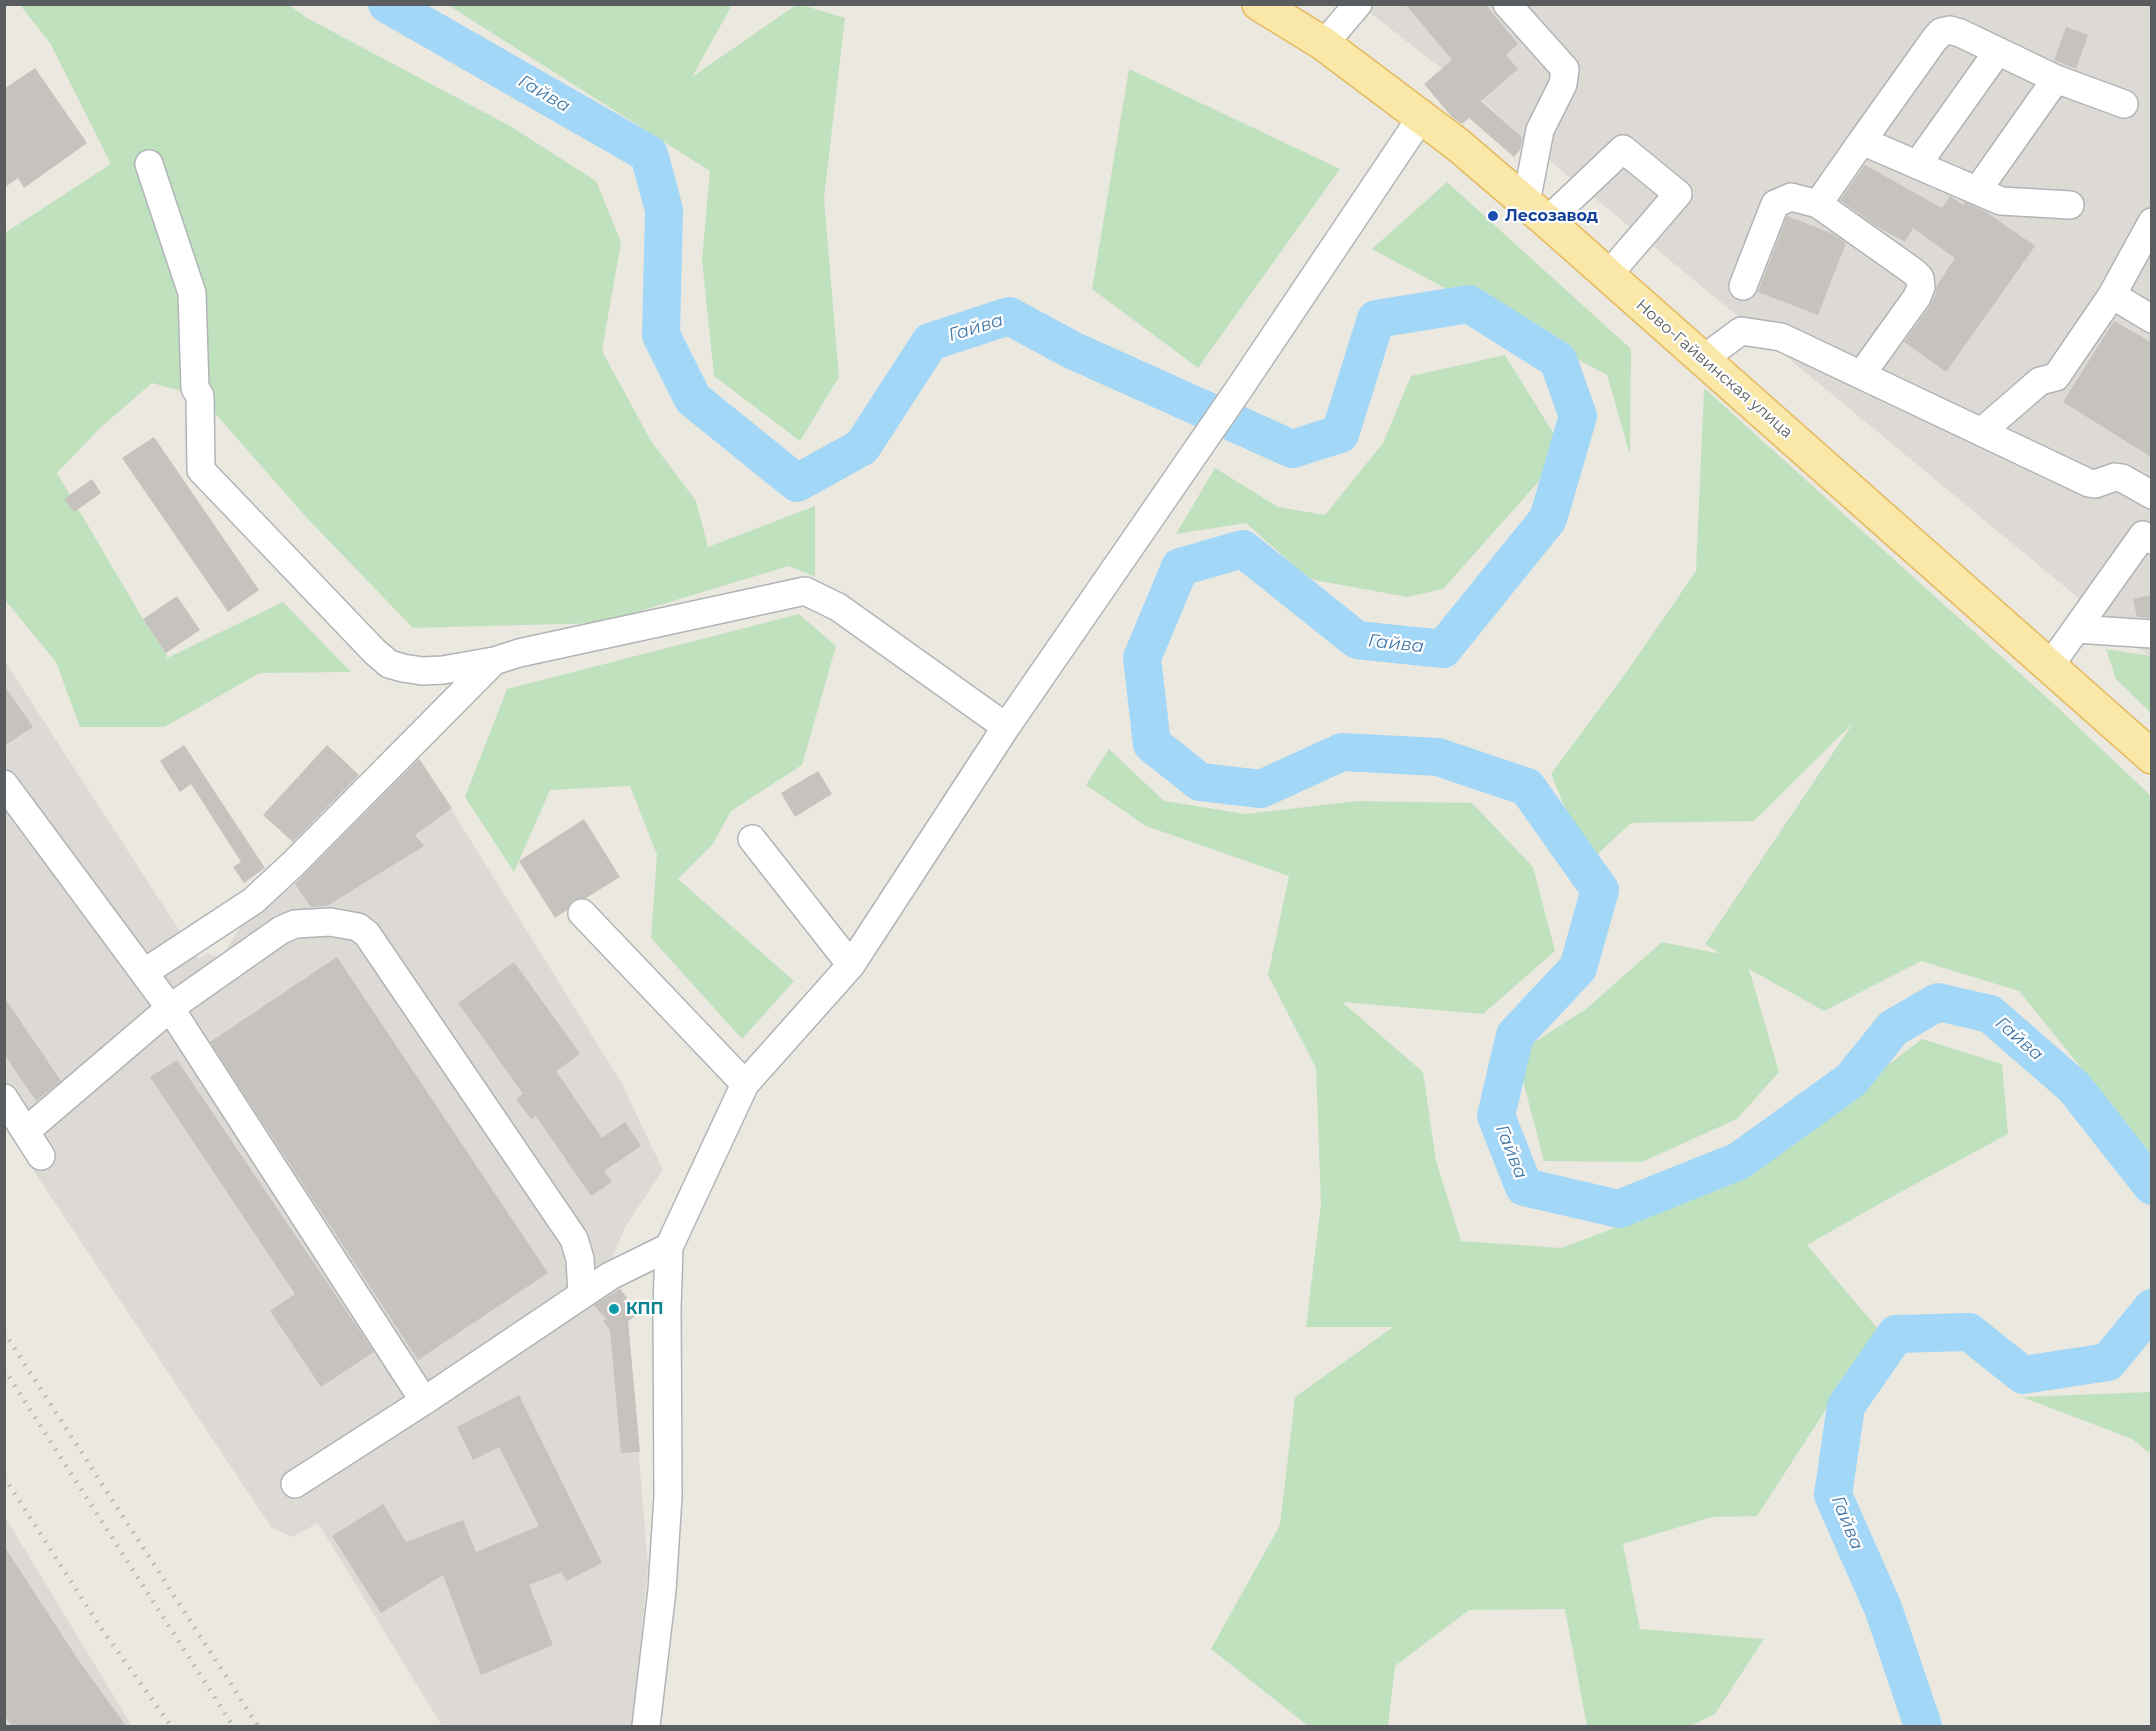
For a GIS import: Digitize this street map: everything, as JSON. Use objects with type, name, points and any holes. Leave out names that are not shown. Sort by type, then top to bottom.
[{"type":"main road","name":"Ново-Гайвинская улица","points":[[1259,4],[1324,44],[1422,116],[1537,212],[2151,757]]},
{"type":"street","points":[[1324,44],[1358,4]]},
{"type":"street","points":[[1507,4],[1565,69],[1563,84],[1540,130],[1537,212]]},
{"type":"street","points":[[1818,204],[1941,32],[1950,30],[1960,33],[2056,79],[2124,104]]},
{"type":"street","points":[[1917,165],[1998,51]]},
{"type":"street","points":[[1977,190],[2056,79]]},
{"type":"street","points":[[646,1726],[662,1590],[668,1496],[669,1247],[745,1084],[851,964],[1006,727],[1197,452],[1422,116]]},
{"type":"street","points":[[1862,141],[2001,201],[2070,205]]},
{"type":"street","points":[[1537,212],[1623,149],[1678,194],[1608,275]]},
{"type":"street","points":[[149,164],[192,293],[195,388],[200,396],[201,470],[389,664],[422,671],[443,670],[494,661],[519,653],[805,591],[838,608],[1006,727]]},
{"type":"street","points":[[1743,286],[1775,204],[1791,197],[1818,204],[1914,272],[1920,278],[1921,287],[1917,297],[1862,375]]},
{"type":"street","points":[[1981,432],[2040,381],[2056,377],[2112,295],[2151,222]]},
{"type":"street","points":[[2112,295],[2151,319]]},
{"type":"street","points":[[1703,359],[1741,331],[1781,337],[2089,483],[2095,484],[2115,477],[2122,478],[2151,495]]},
{"type":"street","points":[[2049,667],[2149,532]]},
{"type":"street","points":[[2076,629],[2151,634]]},
{"type":"street","points":[[145,972],[231,916],[285,872],[494,661]]},
{"type":"street","points":[[4,784],[170,1008],[424,1401]]},
{"type":"street","points":[[752,839],[851,964]]},
{"type":"street","points":[[582,913],[745,1084]]},
{"type":"street","points":[[26,1131],[170,1008],[281,930],[296,924],[346,924],[358,927],[368,934],[574,1239],[580,1259],[582,1294]]},
{"type":"street","points":[[4,1098],[41,1156]]},
{"type":"street","points":[[295,1484],[424,1401],[610,1276],[669,1247]]},
{"type":"shaded area","points":[[1360,5],[2151,5],[2151,658],[1527,142],[1482,100]]},
{"type":"shaded area","points":[[4,660],[198,959],[208,953],[221,959],[244,921],[295,884],[418,756],[621,1082],[663,1170],[625,1227],[607,1271],[627,1298],[623,1301],[635,1316],[628,1322],[648,1567],[633,1726],[442,1726],[318,1523],[292,1537],[271,1527],[5,1128]]},
{"type":"shaded area","points":[[5,1517],[132,1726],[5,1726]]},
{"type":"green space","points":[[20,5],[289,5],[307,18],[510,126],[596,181],[621,242],[602,351],[651,441],[696,501],[708,547],[815,506],[815,577],[789,566],[600,623],[413,628],[306,517],[200,396],[152,383],[101,427],[57,473],[167,658],[283,602],[351,672],[260,673],[164,727],[80,727],[56,662],[5,600],[5,233],[111,164],[50,43]]},
{"type":"green space","points":[[448,5],[732,5],[692,77],[796,5],[845,18],[824,198],[839,377],[800,441],[714,376],[702,260],[710,171]]},
{"type":"green space","points":[[1129,69],[1340,169],[1198,368],[1092,289]]},
{"type":"green space","points":[[1447,182],[1631,349],[1630,455],[1607,375],[1372,249]]},
{"type":"green space","points":[[1505,355],[1565,452],[1443,589],[1407,597],[1309,579],[1246,523],[1176,534],[1215,468],[1278,507],[1325,515],[1383,443],[1411,376]]},
{"type":"green space","points":[[1704,388],[2055,705],[2151,796],[2151,1154],[2019,991],[1921,961],[1824,1011],[1749,969],[1779,1072],[1737,1119],[1642,1162],[1544,1161],[1516,1054],[1586,1009],[1662,942],[1721,954],[1705,944],[1853,723],[1754,821],[1631,823],[1588,863],[1551,774],[1628,670],[1696,571]]},
{"type":"green space","points":[[799,614],[836,646],[802,765],[731,811],[712,845],[678,879],[794,981],[742,1039],[651,938],[657,855],[630,786],[550,790],[514,872],[465,797],[507,689]]},
{"type":"green space","points":[[2106,649],[2151,656],[2151,713],[2116,679]]},
{"type":"green space","points":[[1109,749],[1164,801],[1245,814],[1358,801],[1472,803],[1533,867],[1555,951],[1483,1014],[1342,1002],[1423,1072],[1436,1161],[1461,1241],[1561,1248],[1728,1186],[1922,1039],[2002,1064],[2008,1134],[1807,1245],[1878,1329],[1757,1516],[1712,1517],[1623,1544],[1640,1629],[1764,1639],[1715,1714],[1691,1726],[1587,1726],[1565,1609],[1469,1610],[1395,1666],[1388,1726],[1308,1726],[1211,1649],[1280,1525],[1295,1397],[1393,1327],[1306,1327],[1321,1204],[1316,1068],[1268,975],[1289,876],[1146,826],[1086,785]]},
{"type":"green space","points":[[2151,1392],[2151,1454],[2132,1439],[2022,1397]]},
{"type":"building","points":[[1405,4],[1485,4],[1518,44],[1506,55],[1518,69],[1481,101],[1523,138],[1520,150],[1514,157],[1469,118],[1462,124],[1452,117],[1424,84],[1452,60]]},
{"type":"building","points":[[2066,27],[2088,35],[2076,69],[2054,60]]},
{"type":"building","points":[[35,68],[87,143],[24,188],[18,178],[4,188],[4,89]]},
{"type":"building","points":[[1865,165],[1942,208],[1950,196],[1963,205],[1965,202],[1986,212],[2035,246],[1946,372],[1904,342],[1930,306],[1937,285],[1955,258],[1913,228],[1905,242],[1876,226],[1840,200]]},
{"type":"building","points":[[1787,216],[1833,234],[1846,243],[1818,315],[1758,292]]},
{"type":"building","points":[[2114,321],[2151,342],[2151,457],[2063,402]]},
{"type":"building","points":[[154,437],[259,590],[228,612],[122,458]]},
{"type":"building","points":[[92,479],[101,493],[74,512],[64,499]]},
{"type":"building","points":[[2151,595],[2151,618],[2137,617],[2133,599]]},
{"type":"building","points":[[177,596],[200,630],[166,653],[143,619]]},
{"type":"building","points":[[4,685],[33,727],[4,746]]},
{"type":"building","points":[[184,745],[265,868],[244,883],[233,867],[241,862],[191,784],[180,792],[160,761]]},
{"type":"building","points":[[327,745],[359,775],[293,842],[263,815]]},
{"type":"building","points":[[419,759],[452,808],[415,835],[424,846],[327,906],[311,907],[295,884]]},
{"type":"building","points":[[818,771],[832,794],[795,817],[781,793]]},
{"type":"building","points":[[584,819],[620,877],[586,898],[572,901],[567,910],[555,918],[519,861]]},
{"type":"building","points":[[337,957],[548,1273],[418,1360],[210,1042]]},
{"type":"building","points":[[514,962],[580,1054],[556,1071],[602,1138],[625,1122],[641,1146],[604,1171],[612,1182],[591,1196],[536,1116],[531,1119],[516,1099],[523,1094],[458,1003]]},
{"type":"building","points":[[4,997],[61,1081],[36,1101],[4,1054]]},
{"type":"building","points":[[177,1060],[374,1352],[321,1387],[270,1311],[295,1294],[150,1077]]},
{"type":"building","points":[[620,1289],[627,1298],[623,1301],[635,1316],[628,1321],[640,1452],[621,1453],[610,1330],[603,1321],[606,1319],[594,1305]]},
{"type":"building","points":[[519,1395],[602,1563],[566,1581],[562,1572],[529,1585],[553,1645],[481,1675],[443,1575],[381,1613],[332,1536],[383,1504],[406,1542],[463,1520],[476,1552],[539,1526],[499,1447],[473,1460],[457,1427]]},
{"type":"building","points":[[4,1546],[77,1658],[126,1726],[12,1726],[4,1715]]},
{"type":"waterway","name":"Гайва","points":[[387,4],[649,154],[664,210],[661,335],[693,399],[797,483],[862,447],[930,342],[1009,316],[1072,350],[1292,449],[1340,434],[1376,319],[1469,304],[1558,360],[1578,416],[1548,519],[1443,649],[1357,640],[1243,549],[1180,567],[1142,658],[1152,744],[1200,782],[1261,789],[1342,752],[1438,757],[1527,787],[1600,890],[1578,968],[1515,1035],[1496,1116],[1524,1187],[1619,1209],[1739,1161],[1851,1080],[1893,1028],[1938,1002],[1990,1014],[2074,1087],[2152,1186]]},
{"type":"waterway","name":"Гайва","points":[[1923,1726],[1883,1608],[1833,1495],[1846,1406],[1896,1334],[1969,1332],[2023,1375],[2108,1362],[2152,1308]]},
{"type":"railway","points":[[4,1332],[258,1726]]},
{"type":"railway","points":[[4,1369],[233,1726]]},
{"type":"railway","points":[[4,1477],[99,1625],[171,1726]]},
{"type":"place","name":"Лесозавод","points":[[1493,216]]},
{"type":"place","name":"КПП","points":[[614,1309]]}]
